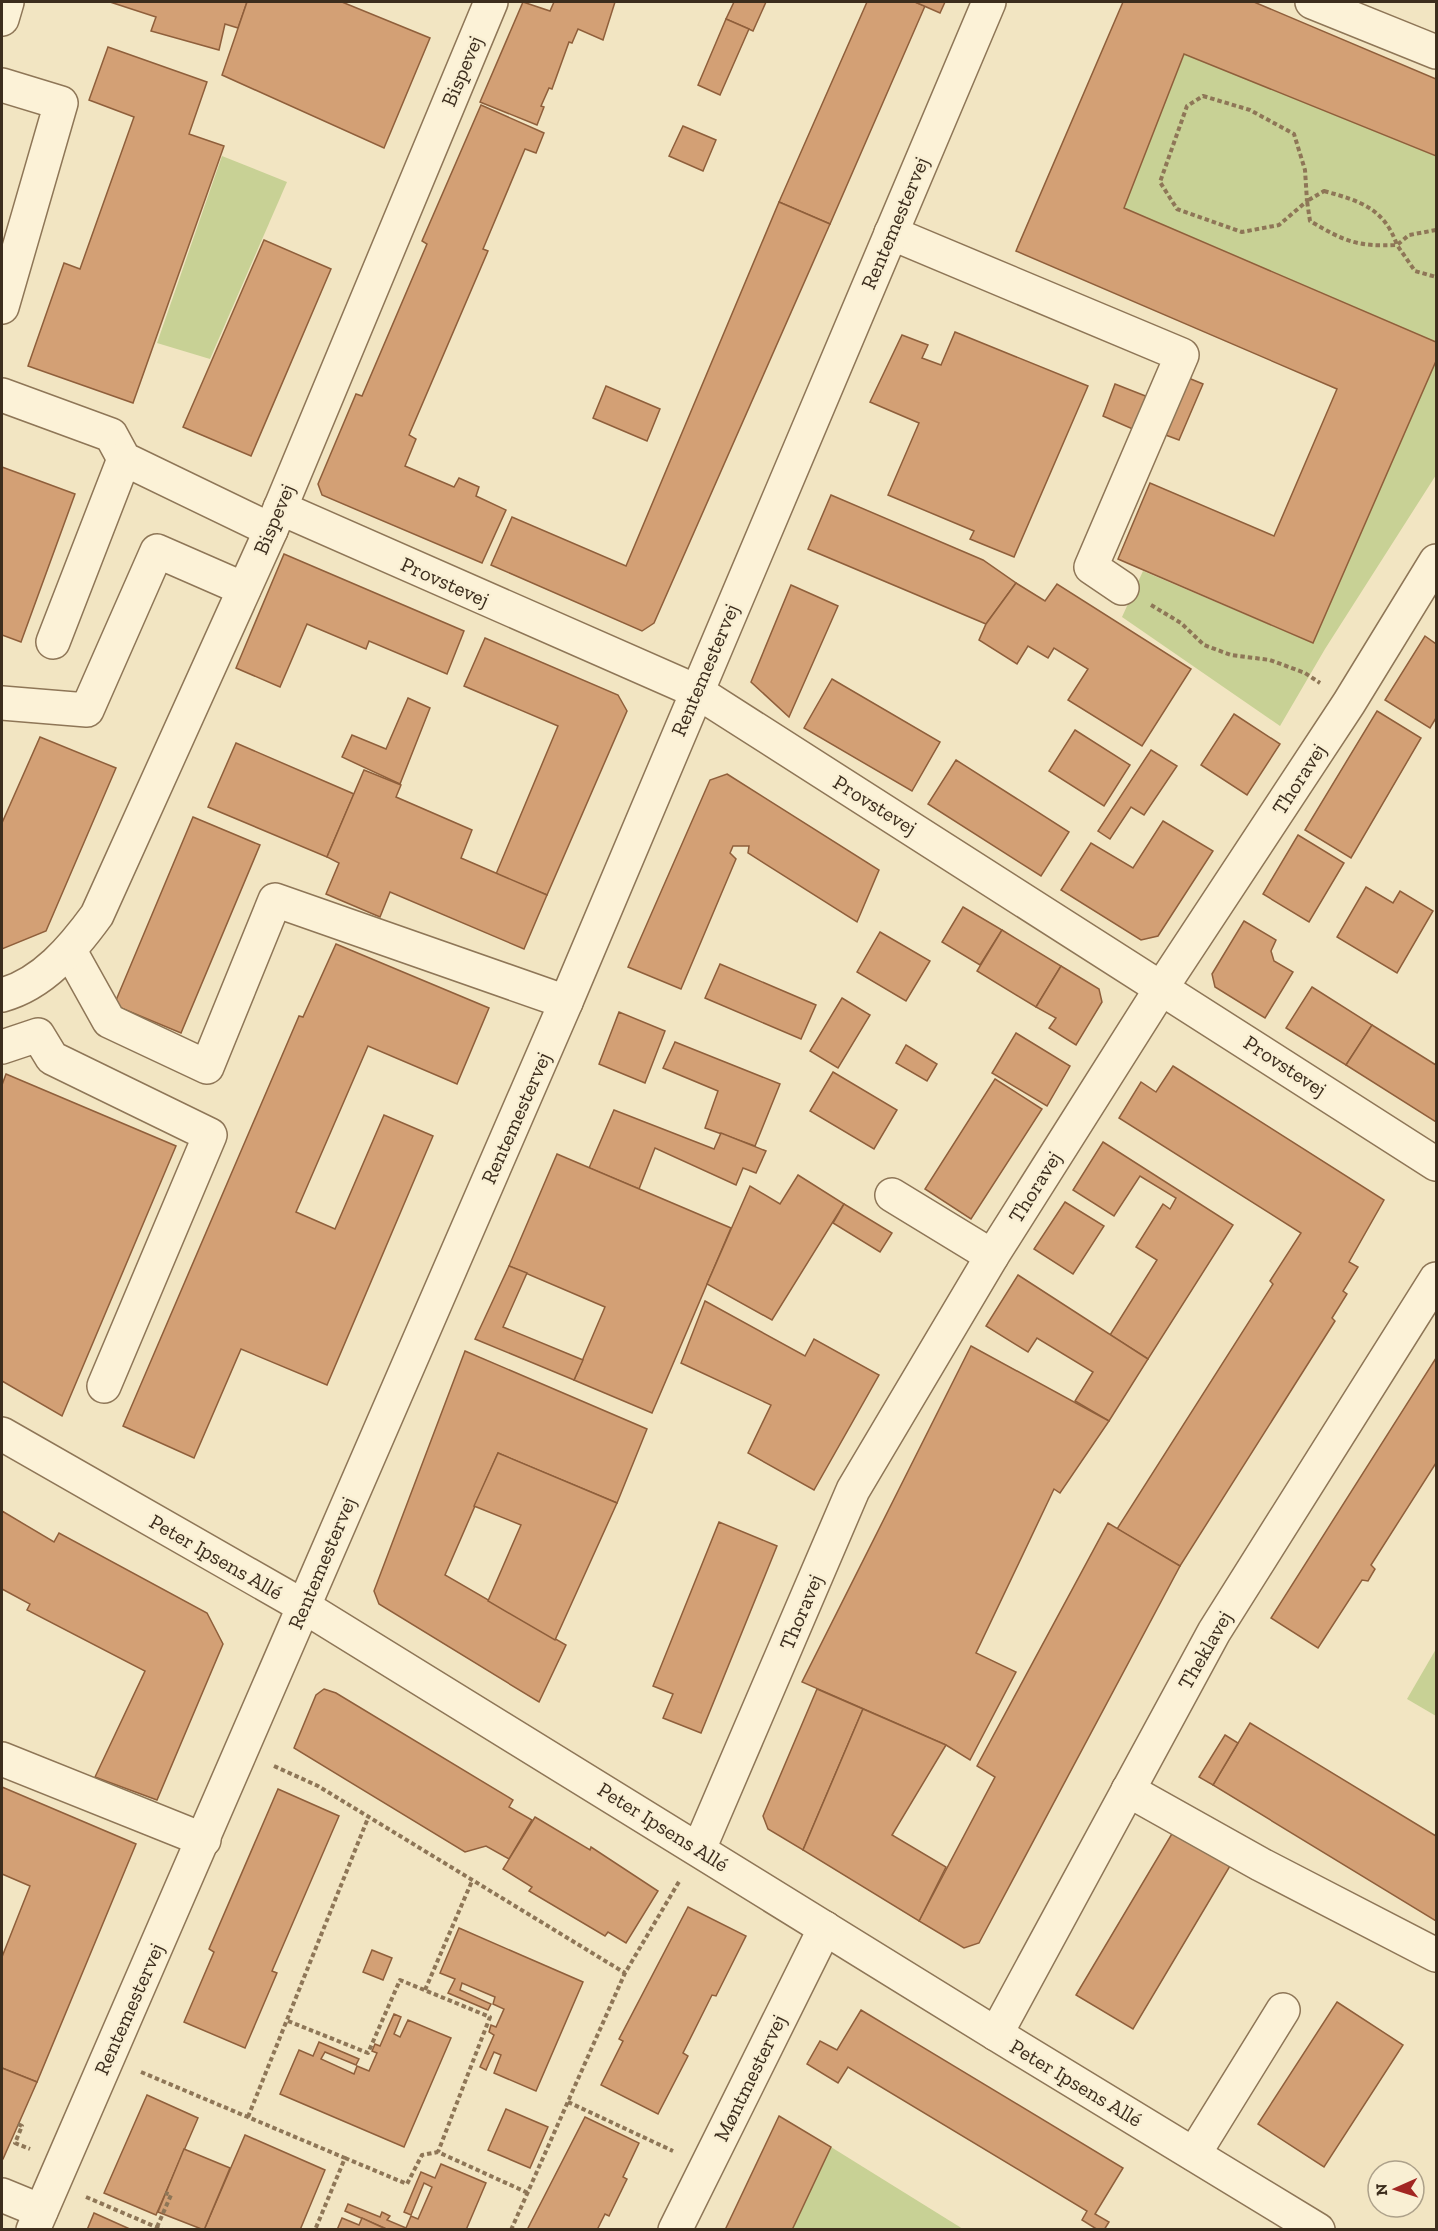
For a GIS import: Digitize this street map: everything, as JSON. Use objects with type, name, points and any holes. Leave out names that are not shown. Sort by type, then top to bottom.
[{"type":"street","points":[[2,19],[7,2]]},
{"type":"street","name":"Bispevej","points":[[2,995],[40,976],[70,951],[97,915],[275,519],[491,2]]},
{"type":"street","name":"Rentemestervej","points":[[37,2220],[566,1002],[990,2]]},
{"type":"street","points":[[1312,2],[1437,52]]},
{"type":"street","points":[[2,86],[61,103],[2,307]]},
{"type":"street","points":[[891,233],[1182,355],[1090,567],[1122,588]]},
{"type":"street","points":[[2,395],[111,435],[124,459],[54,642]]},
{"type":"street","name":"Provstevej","points":[[124,459],[696,691],[1437,1164]]},
{"type":"street","points":[[2,702],[87,710],[157,551],[244,589]]},
{"type":"street","name":"Thoravej","points":[[699,1849],[853,1490],[992,1256],[1162,987],[1349,703],[1437,561]]},
{"type":"street","points":[[70,951],[109,1021],[207,1067],[275,900],[566,1002]]},
{"type":"street","points":[[2,1047],[38,1035],[52,1058],[210,1135],[104,1386]]},
{"type":"street","points":[[892,1195],[992,1256]]},
{"type":"street","name":"Theklavej","points":[[996,2034],[1214,1632],[1437,1279]]},
{"type":"street","name":"Peter Ipsens Allé","points":[[2,1434],[303,1606],[996,2034],[1318,2229]]},
{"type":"street","points":[[2,1759],[204,1840]]},
{"type":"street","points":[[1128,1790],[1260,1864],[1437,1955]]},
{"type":"street","name":"Møntmestervej","points":[[675,2229],[825,1928]]},
{"type":"street","points":[[1194,2154],[1283,2010]]},
{"type":"street","points":[[2,2195],[37,2220]]},
{"type":"path","points":[[1437,230],[1408,235],[1397,245],[1366,246],[1339,238],[1310,221],[1307,201],[1305,170],[1294,134],[1250,110],[1203,96],[1187,106],[1160,182],[1177,209],[1242,232],[1279,225],[1307,201],[1324,191],[1361,201],[1390,225],[1397,245],[1415,271],[1437,277]]},
{"type":"path","points":[[1122,588],[1181,623],[1204,645],[1231,655],[1270,660],[1305,673],[1349,703]]},
{"type":"path","points":[[241,1752],[318,1786],[625,1973]]},
{"type":"path","points":[[248,2117],[368,1818]]},
{"type":"path","points":[[512,2229],[625,1973],[699,1849]]},
{"type":"path","points":[[425,1990],[472,1881]]},
{"type":"path","points":[[288,2021],[368,2054],[400,1980],[490,2018],[438,2152]]},
{"type":"path","points":[[107,2058],[407,2184],[422,2155],[438,2152],[529,2193]]},
{"type":"path","points":[[568,2102],[706,2167]]},
{"type":"path","points":[[20,2125],[15,2142],[33,2151]]},
{"type":"path","points":[[315,2229],[345,2158]]},
{"type":"path","points":[[157,2227],[171,2195],[165,2193]]},
{"type":"path","points":[[99,2203],[163,2229]]},
{"type":"green space","points":[[1184,54],[1436,156],[1436,342],[1124,208]]},
{"type":"green space","points":[[222,156],[287,182],[210,359],[157,343]]},
{"type":"green space","points":[[1436,361],[1436,475],[1325,649],[1280,726],[1122,617],[1143,571],[1313,643]]},
{"type":"green space","points":[[1436,1649],[1436,1716],[1407,1699]]},
{"type":"green space","points":[[831,2147],[963,2229],[792,2230]]},
{"type":"building","points":[[110,2],[247,2],[238,28],[225,24],[219,50],[151,31],[156,17]]},
{"type":"building","points":[[247,2],[342,2],[430,38],[384,148],[222,75]]},
{"type":"building","points":[[523,2],[550,11],[554,2],[615,2],[603,40],[578,29],[572,43],[569,42],[552,89],[549,88],[541,106],[544,107],[537,125],[480,102]]},
{"type":"building","points":[[734,2],[766,2],[753,31],[726,19]]},
{"type":"building","points":[[867,2],[915,2],[925,6],[830,224],[779,202]]},
{"type":"building","points":[[915,2],[945,2],[940,13]]},
{"type":"building","points":[[1123,2],[1254,2],[1436,79],[1436,156],[1184,54],[1124,208],[1436,342],[1436,361],[1313,643],[1118,559],[1150,483],[1274,536],[1337,389],[1016,251]]},
{"type":"building","points":[[726,19],[749,29],[720,95],[698,85]]},
{"type":"building","points":[[108,47],[207,82],[189,134],[224,146],[133,403],[28,366],[64,263],[80,269],[134,117],[89,100]]},
{"type":"building","points":[[481,105],[544,133],[536,153],[525,149],[483,249],[488,251],[409,435],[416,439],[405,466],[454,487],[459,478],[479,487],[476,496],[506,510],[482,563],[322,495],[318,484],[356,394],[362,396],[427,244],[422,241]]},
{"type":"building","points":[[683,126],[716,140],[703,171],[669,156]]},
{"type":"building","points":[[779,202],[830,224],[654,623],[642,631],[491,565],[512,517],[626,566]]},
{"type":"building","points":[[264,240],[331,269],[251,456],[183,427]]},
{"type":"building","points":[[955,332],[1088,386],[1014,557],[970,539],[974,531],[888,495],[919,423],[870,402],[902,335],[928,345],[922,358],[941,365]]},
{"type":"building","points":[[1186,377],[1203,384],[1179,440],[1163,434]]},
{"type":"building","points":[[1115,384],[1148,397],[1135,430],[1103,416]]},
{"type":"building","points":[[606,386],[660,409],[647,441],[593,418]]},
{"type":"building","points":[[2,467],[75,494],[21,642],[2,635]]},
{"type":"building","points":[[831,495],[983,560],[1016,583],[986,624],[808,549]]},
{"type":"building","points":[[284,554],[464,631],[447,674],[369,641],[366,649],[307,624],[280,687],[236,668]]},
{"type":"building","points":[[1016,583],[1045,601],[1057,584],[1191,669],[1142,746],[1068,700],[1088,669],[1054,648],[1048,658],[1028,646],[1017,664],[979,640],[986,624]]},
{"type":"building","points":[[791,585],[838,606],[789,717],[751,682]]},
{"type":"building","points":[[1425,636],[1436,644],[1436,718],[1430,728],[1385,700]]},
{"type":"building","points":[[485,638],[618,695],[627,711],[547,895],[496,874],[558,726],[464,686]]},
{"type":"building","points":[[832,679],[940,742],[912,791],[804,728]]},
{"type":"building","points":[[408,698],[430,708],[400,784],[342,757],[352,735],[386,749]]},
{"type":"building","points":[[1377,711],[1421,738],[1351,858],[1305,830]]},
{"type":"building","points":[[1234,714],[1280,744],[1247,795],[1201,765]]},
{"type":"building","points":[[1075,730],[1130,765],[1104,806],[1049,771]]},
{"type":"building","points":[[40,737],[116,768],[46,931],[2,949],[2,823]]},
{"type":"building","points":[[236,743],[354,794],[327,857],[208,807]]},
{"type":"building","points":[[1151,750],[1177,766],[1144,815],[1131,807],[1110,839],[1098,831]]},
{"type":"building","points":[[956,760],[1069,832],[1041,876],[928,804]]},
{"type":"building","points":[[364,770],[401,785],[396,797],[472,830],[461,858],[547,895],[524,949],[390,892],[380,917],[326,894],[339,863],[327,857]]},
{"type":"building","points":[[727,774],[879,870],[857,922],[748,853],[749,846],[733,846],[730,853],[736,859],[681,989],[628,967],[710,780]]},
{"type":"building","points":[[193,817],[260,845],[181,1033],[114,1005]]},
{"type":"building","points":[[1163,821],[1213,851],[1158,936],[1141,940],[1061,890],[1091,843],[1133,868]]},
{"type":"building","points":[[1298,835],[1344,863],[1309,922],[1263,894]]},
{"type":"building","points":[[1366,887],[1393,903],[1400,891],[1433,911],[1397,973],[1337,937]]},
{"type":"building","points":[[963,907],[1002,930],[980,965],[942,942]]},
{"type":"building","points":[[1244,921],[1276,940],[1271,951],[1274,961],[1293,972],[1265,1018],[1215,987],[1212,974]]},
{"type":"building","points":[[1002,930],[1061,966],[1036,1007],[977,971]]},
{"type":"building","points":[[880,932],[930,961],[906,1001],[857,972]]},
{"type":"building","points":[[336,944],[489,1008],[457,1084],[368,1046],[296,1212],[335,1229],[384,1115],[433,1136],[327,1385],[241,1349],[194,1458],[123,1426],[299,1016],[303,1017]]},
{"type":"building","points":[[720,964],[816,1005],[801,1039],[705,998]]},
{"type":"building","points":[[1061,966],[1099,989],[1102,1002],[1076,1045],[1049,1028],[1056,1018],[1036,1007]]},
{"type":"building","points":[[1312,987],[1372,1025],[1346,1065],[1286,1028]]},
{"type":"building","points":[[842,998],[870,1015],[838,1068],[810,1051]]},
{"type":"building","points":[[619,1012],[665,1031],[645,1083],[599,1064]]},
{"type":"building","points":[[1372,1025],[1436,1065],[1436,1122],[1346,1065]]},
{"type":"building","points":[[1016,1033],[1070,1066],[1047,1106],[992,1073]]},
{"type":"building","points":[[675,1042],[780,1084],[755,1146],[705,1128],[718,1091],[663,1068]]},
{"type":"building","points":[[906,1045],[937,1064],[927,1081],[896,1063]]},
{"type":"building","points":[[1173,1066],[1384,1200],[1349,1262],[1358,1267],[1343,1291],[1347,1294],[1332,1318],[1335,1321],[1180,1566],[1117,1529],[1273,1284],[1270,1281],[1301,1233],[1119,1118],[1141,1082],[1156,1092]]},
{"type":"building","points":[[833,1072],[897,1110],[874,1149],[810,1111]]},
{"type":"building","points":[[6,1074],[176,1146],[62,1416],[2,1381],[2,1085]]},
{"type":"building","points":[[995,1079],[1042,1109],[971,1219],[925,1189]]},
{"type":"building","points":[[614,1110],[714,1149],[721,1133],[766,1151],[756,1173],[743,1168],[736,1185],[655,1148],[639,1189],[589,1168]]},
{"type":"building","points":[[1103,1142],[1233,1225],[1148,1359],[1110,1335],[1157,1260],[1136,1247],[1163,1204],[1170,1209],[1176,1198],[1140,1176],[1114,1216],[1073,1190]]},
{"type":"building","points":[[557,1154],[731,1228],[652,1413],[574,1380],[605,1307],[509,1266]]},
{"type":"building","points":[[798,1175],[844,1204],[772,1320],[707,1284],[750,1186],[780,1204]]},
{"type":"building","points":[[1065,1202],[1104,1226],[1073,1274],[1034,1249]]},
{"type":"building","points":[[844,1204],[892,1233],[880,1252],[833,1223]]},
{"type":"building","points":[[509,1266],[527,1273],[503,1327],[583,1360],[574,1380],[475,1339]]},
{"type":"building","points":[[1018,1275],[1148,1359],[1109,1421],[1075,1401],[1093,1372],[1037,1338],[1028,1352],[986,1326]]},
{"type":"building","points":[[705,1301],[805,1356],[814,1339],[879,1375],[814,1490],[748,1453],[771,1405],[681,1363]]},
{"type":"building","points":[[971,1346],[1109,1421],[1060,1493],[1054,1489],[976,1653],[1016,1672],[970,1760],[946,1745],[802,1682]]},
{"type":"building","points":[[465,1351],[647,1429],[617,1503],[498,1453],[445,1575],[566,1645],[539,1702],[379,1604],[374,1591]]},
{"type":"building","points":[[1436,1358],[1436,1463],[1371,1565],[1375,1569],[1368,1581],[1362,1580],[1318,1648],[1271,1618]]},
{"type":"building","points":[[498,1453],[617,1503],[555,1640],[488,1601],[521,1525],[474,1506]]},
{"type":"building","points":[[2,1511],[54,1542],[59,1533],[207,1613],[223,1644],[157,1800],[95,1777],[145,1671],[27,1610],[30,1604],[2,1589]]},
{"type":"building","points":[[719,1522],[777,1546],[701,1733],[663,1718],[673,1694],[653,1686]]},
{"type":"building","points":[[1108,1523],[1180,1566],[979,1943],[964,1948],[919,1921],[995,1777],[977,1766]]},
{"type":"building","points":[[324,1689],[336,1693],[513,1800],[509,1807],[532,1820],[509,1859],[486,1846],[465,1852],[294,1748],[316,1695]]},
{"type":"building","points":[[817,1689],[863,1709],[803,1850],[768,1829],[763,1816]]},
{"type":"building","points":[[863,1709],[946,1745],[892,1835],[946,1867],[919,1921],[803,1850]]},
{"type":"building","points":[[1250,1723],[1436,1836],[1436,1921],[1213,1785]]},
{"type":"building","points":[[1225,1735],[1238,1743],[1213,1785],[1199,1777]]},
{"type":"building","points":[[2,1787],[136,1844],[37,2082],[2,2068],[2,1957],[30,1886],[2,1874]]},
{"type":"building","points":[[278,1789],[339,1816],[272,1971],[277,1973],[245,2048],[184,2022],[214,1952],[209,1949]]},
{"type":"building","points":[[535,1817],[590,1850],[591,1847],[658,1891],[626,1943],[608,1932],[605,1936],[529,1891],[532,1887],[503,1869]]},
{"type":"building","points":[[1173,1832],[1230,1866],[1133,2029],[1076,1995]]},
{"type":"building","points":[[688,1907],[746,1936],[716,1996],[712,1995],[683,2053],[688,2056],[658,2114],[601,2085],[623,2041],[619,2039]]},
{"type":"building","points":[[459,1928],[583,1982],[536,2091],[494,2073],[501,2055],[494,2052],[486,2070],[480,2067],[494,2035],[489,2032],[491,2025],[496,2027],[504,2009],[493,2004],[495,1997],[462,1983],[460,1990],[491,2004],[488,2010],[448,1993],[455,1979],[440,1973]]},
{"type":"building","points":[[372,1950],[392,1958],[383,1980],[363,1972]]},
{"type":"building","points":[[1337,2002],[1403,2045],[1324,2167],[1258,2124]]},
{"type":"building","points":[[861,2010],[1123,2168],[1095,2214],[1109,2222],[1104,2230],[1098,2230],[1082,2220],[1087,2211],[848,2067],[838,2083],[807,2064],[820,2041],[837,2050]]},
{"type":"building","points":[[394,2014],[401,2017],[394,2034],[400,2037],[408,2020],[451,2038],[404,2147],[280,2094],[299,2050],[313,2056],[319,2042],[359,2059],[356,2065],[325,2052],[321,2059],[354,2074],[357,2066],[369,2071],[377,2053],[372,2051],[375,2044],[380,2046]]},
{"type":"building","points":[[2,2068],[37,2082],[3,2159],[2,2159]]},
{"type":"building","points":[[147,2095],[198,2118],[156,2215],[104,2193]]},
{"type":"building","points":[[506,2109],[548,2127],[530,2168],[488,2150]]},
{"type":"building","points":[[779,2116],[831,2147],[792,2230],[725,2230]]},
{"type":"building","points":[[585,2117],[639,2143],[623,2177],[627,2179],[609,2216],[605,2214],[597,2230],[527,2230]]},
{"type":"building","points":[[245,2135],[325,2170],[300,2230],[204,2230]]},
{"type":"building","points":[[184,2149],[230,2168],[204,2230],[158,2212]]},
{"type":"building","points":[[441,2164],[486,2183],[466,2230],[389,2230],[345,2211],[348,2204],[380,2217],[382,2212],[390,2216],[387,2220],[406,2228],[411,2216],[418,2219],[432,2187],[424,2183],[411,2215],[404,2212],[421,2172],[435,2178]]},
{"type":"building","points":[[94,2213],[132,2230],[87,2230]]},
{"type":"building","points":[[342,2218],[359,2225],[362,2218],[388,2230],[337,2230]]}]
